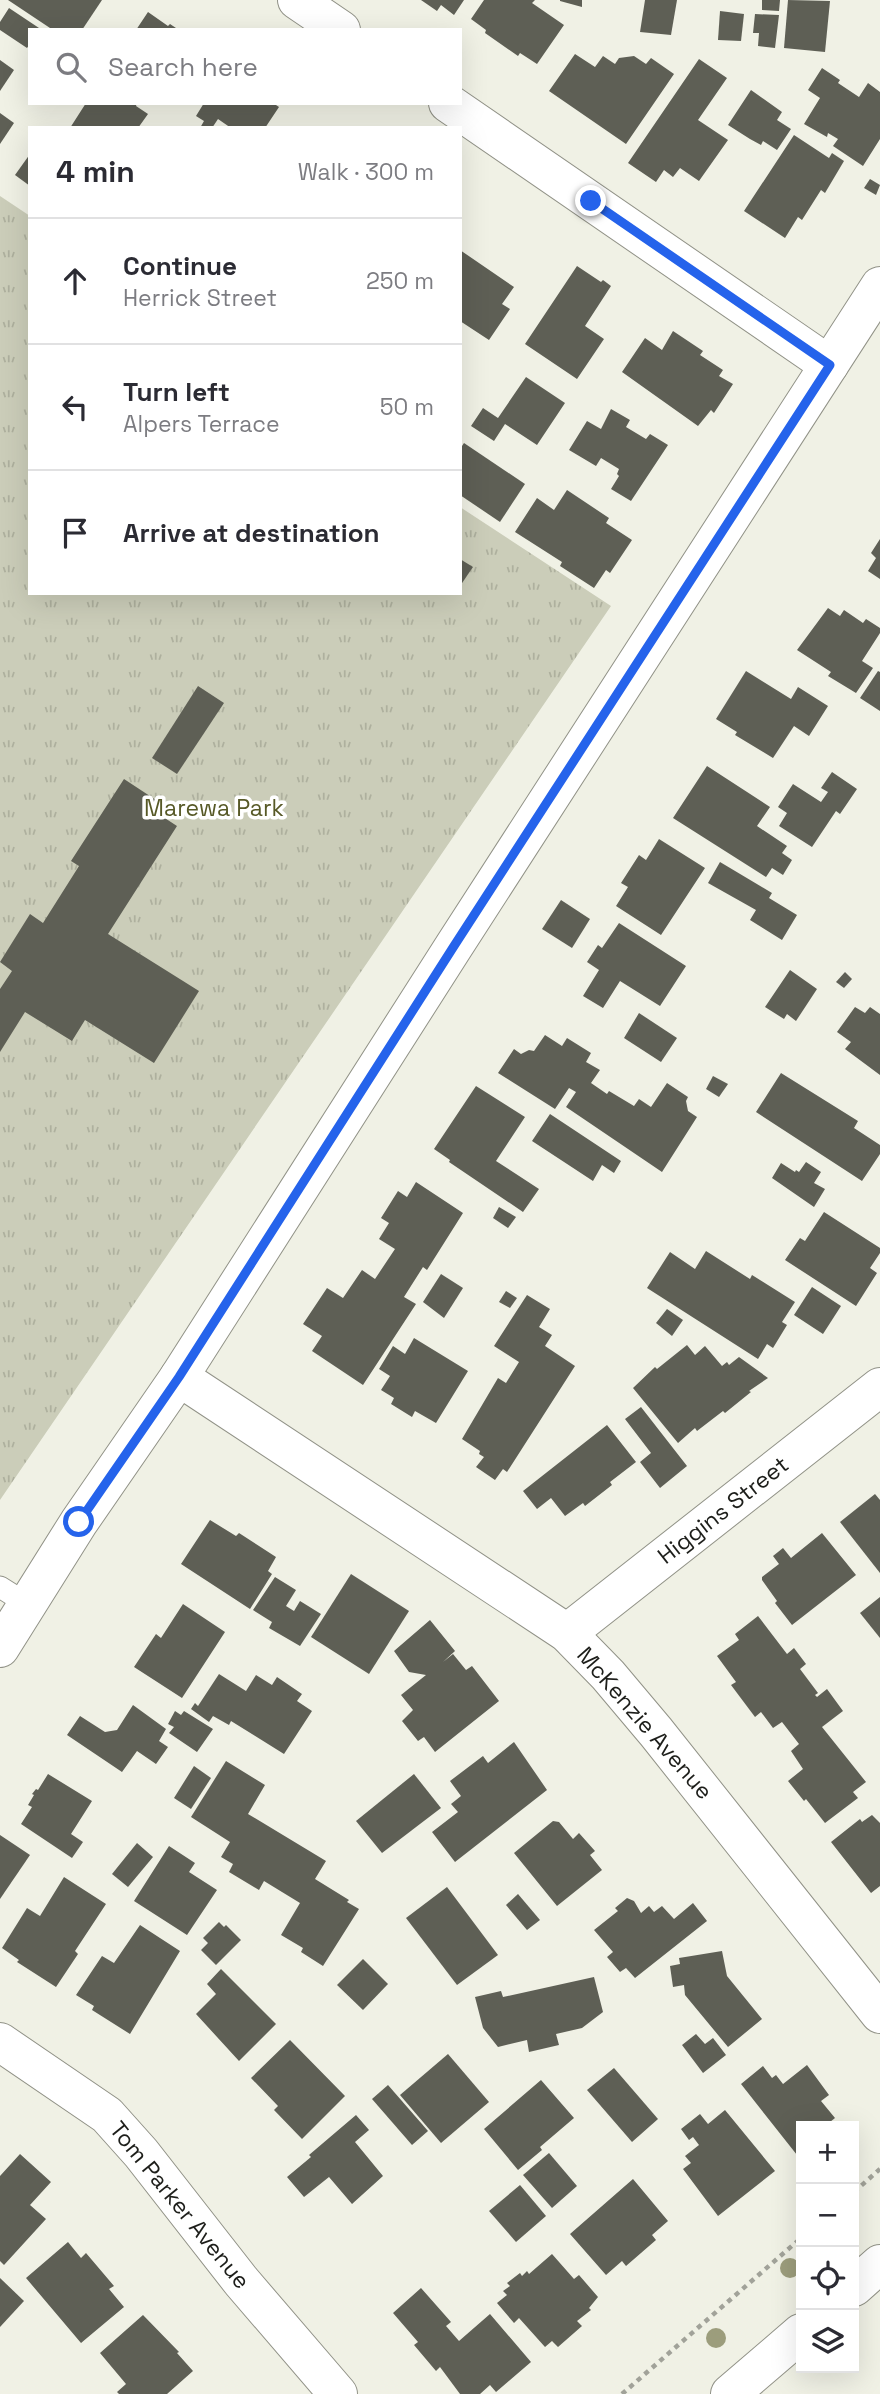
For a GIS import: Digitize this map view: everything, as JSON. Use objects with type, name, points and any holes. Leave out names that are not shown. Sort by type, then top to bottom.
[{"type":"street","points":[[297,0],[338,28]]},
{"type":"street","points":[[451,105],[830,365]]},
{"type":"street","points":[[0,1648],[14,1596],[79,1522],[179,1377],[880,286]]},
{"type":"street","name":"McKenzie Avenue","points":[[179,1377],[567,1633],[608,1675],[648,1723],[880,2014]]},
{"type":"street","name":"Higgins Street","points":[[567,1633],[880,1387]]},
{"type":"street","name":"Tom Parker Avenue","points":[[0,2042],[107,2115],[142,2153],[242,2281],[338,2394]]},
{"type":"street","points":[[859,2283],[880,2264]]},
{"type":"street","points":[[730,2394],[796,2337]]},
{"type":"path","points":[[859,2188],[880,2169]]},
{"type":"path","points":[[622,2394],[796,2242]]},
{"type":"green space","name":"Marewa Park","points":[[0,196],[28,215],[28,595],[462,595],[462,508],[611,606],[0,1500]]},
{"type":"building","points":[[8,0],[102,0],[83,28],[50,28]]},
{"type":"building","points":[[421,0],[464,0],[454,15],[441,5],[437,11]]},
{"type":"building","points":[[484,0],[535,0],[532,3],[564,25],[537,64],[520,53],[518,56],[485,33],[486,30],[471,19]]},
{"type":"building","points":[[582,0],[582,7],[560,1]]},
{"type":"building","points":[[645,0],[677,0],[671,35],[640,32]]},
{"type":"building","points":[[762,0],[780,0],[779,11],[762,10]]},
{"type":"building","points":[[788,0],[830,1],[825,52],[784,48]]},
{"type":"building","points":[[9,8],[39,28],[28,28],[27,48],[0,30],[0,22]]},
{"type":"building","points":[[720,11],[744,14],[741,41],[718,40]]},
{"type":"building","points":[[148,12],[168,26],[170,24],[176,28],[137,28]]},
{"type":"building","points":[[755,14],[779,15],[775,48],[758,46],[759,33],[753,33]]},
{"type":"building","points":[[575,54],[595,67],[603,56],[615,64],[619,58],[634,56],[646,64],[651,58],[674,74],[626,144],[549,91]]},
{"type":"building","points":[[699,59],[727,78],[698,120],[728,140],[699,181],[680,168],[673,177],[664,170],[656,182],[628,163]]},
{"type":"building","points":[[0,60],[14,70],[0,91]]},
{"type":"building","points":[[822,68],[859,97],[868,83],[880,92],[880,139],[863,166],[833,146],[838,139],[828,133],[827,137],[804,124],[820,98],[808,90]]},
{"type":"building","points":[[751,90],[782,112],[777,120],[791,129],[777,150],[763,141],[761,145],[728,125]]},
{"type":"building","points":[[85,105],[136,105],[148,114],[139,126],[71,126]]},
{"type":"building","points":[[203,105],[279,107],[266,126],[228,126],[218,119],[213,126],[201,126],[204,121],[196,116]]},
{"type":"building","points":[[0,113],[14,123],[0,144]]},
{"type":"building","points":[[794,135],[829,158],[832,153],[844,161],[825,193],[821,190],[802,220],[798,217],[785,238],[744,211]]},
{"type":"building","points":[[28,157],[28,185],[15,175]]},
{"type":"building","points":[[870,179],[880,185],[876,195],[864,188]]},
{"type":"building","points":[[462,251],[514,287],[502,304],[510,309],[489,340],[462,322]]},
{"type":"building","points":[[577,266],[611,286],[585,326],[604,339],[577,379],[525,344]]},
{"type":"building","points":[[673,331],[703,351],[700,355],[723,370],[719,376],[733,384],[714,413],[711,410],[698,426],[622,372],[645,338],[662,350]]},
{"type":"building","points":[[526,377],[565,403],[537,445],[505,424],[494,441],[471,426],[483,408],[498,418]]},
{"type":"building","points":[[611,409],[630,420],[626,427],[646,439],[650,434],[668,445],[631,501],[611,489],[619,476],[619,469],[601,458],[596,466],[569,450],[587,421],[601,429]]},
{"type":"building","points":[[464,443],[525,484],[500,522],[462,496]]},
{"type":"building","points":[[567,490],[609,518],[606,523],[632,540],[610,573],[606,570],[594,588],[560,566],[562,562],[515,532],[537,498],[554,510]]},
{"type":"building","points":[[880,539],[880,579],[868,571],[876,558],[871,553]]},
{"type":"building","points":[[462,560],[473,567],[462,583]]},
{"type":"building","points":[[828,608],[840,616],[844,610],[863,623],[866,619],[880,628],[880,633],[862,661],[873,668],[856,693],[828,676],[831,672],[797,650]]},
{"type":"building","points":[[746,671],[791,699],[798,687],[828,706],[809,736],[794,726],[773,758],[735,735],[737,732],[716,719]]},
{"type":"building","points":[[878,671],[880,672],[880,711],[860,698]]},
{"type":"building","points":[[198,686],[224,703],[177,774],[152,758]]},
{"type":"building","points":[[707,766],[770,807],[757,826],[787,846],[782,853],[792,860],[783,875],[772,868],[766,877],[673,818]]},
{"type":"building","points":[[832,772],[857,789],[840,814],[836,811],[812,847],[779,826],[787,813],[778,807],[793,784],[821,802],[828,792],[821,788]]},
{"type":"building","points":[[124,779],[159,802],[154,811],[177,826],[108,934],[199,991],[154,1063],[85,1020],[72,1041],[25,1012],[0,1052],[0,989],[12,971],[0,962],[30,914],[43,923],[79,866],[71,861]]},
{"type":"building","points":[[659,839],[705,868],[661,935],[616,906],[628,887],[621,883],[639,855],[646,860]]},
{"type":"building","points":[[720,862],[772,893],[769,898],[797,915],[782,940],[750,920],[756,910],[708,883]]},
{"type":"building","points":[[561,900],[590,919],[572,948],[542,929]]},
{"type":"building","points":[[619,923],[686,966],[660,1006],[620,981],[603,1008],[583,996],[599,970],[587,962],[598,945],[602,948]]},
{"type":"building","points":[[790,970],[817,989],[796,1021],[787,1014],[784,1019],[765,1007]]},
{"type":"building","points":[[845,972],[852,979],[844,988],[836,982]]},
{"type":"building","points":[[855,1007],[865,1013],[870,1007],[880,1014],[880,1075],[845,1049],[851,1042],[837,1032]]},
{"type":"building","points":[[639,1013],[677,1038],[661,1062],[624,1038]]},
{"type":"building","points":[[545,1035],[562,1046],[567,1038],[591,1053],[586,1062],[600,1070],[591,1083],[607,1094],[609,1091],[634,1106],[639,1099],[651,1107],[667,1083],[688,1097],[688,1111],[697,1117],[662,1172],[566,1107],[576,1092],[569,1088],[555,1109],[498,1073],[514,1049],[521,1054],[534,1051]]},
{"type":"building","points":[[781,1073],[858,1121],[854,1128],[880,1145],[880,1154],[862,1181],[756,1112]]},
{"type":"building","points":[[713,1076],[728,1084],[719,1097],[706,1089]]},
{"type":"building","points":[[476,1086],[525,1117],[496,1161],[539,1189],[523,1212],[434,1149]]},
{"type":"building","points":[[550,1114],[621,1161],[614,1173],[602,1165],[593,1181],[532,1141]]},
{"type":"building","points":[[806,1162],[821,1172],[814,1183],[825,1189],[814,1207],[772,1178],[781,1163],[799,1172]]},
{"type":"building","points":[[416,1182],[463,1213],[427,1270],[423,1267],[404,1297],[416,1304],[363,1385],[312,1351],[322,1336],[303,1324],[327,1288],[343,1298],[362,1270],[375,1279],[395,1249],[379,1239],[389,1223],[381,1218],[398,1191],[407,1197]]},
{"type":"building","points":[[499,1207],[516,1217],[508,1228],[493,1218]]},
{"type":"building","points":[[824,1212],[880,1248],[880,1253],[870,1268],[877,1273],[856,1306],[785,1260],[800,1238],[805,1241]]},
{"type":"building","points":[[706,1251],[750,1279],[752,1275],[795,1302],[782,1322],[787,1325],[773,1348],[767,1344],[758,1359],[647,1288],[670,1252],[695,1269]]},
{"type":"building","points":[[441,1274],[463,1288],[444,1318],[423,1302]]},
{"type":"building","points":[[812,1287],[841,1306],[823,1334],[794,1315]]},
{"type":"building","points":[[506,1291],[517,1298],[510,1308],[499,1302]]},
{"type":"building","points":[[527,1295],[550,1309],[539,1327],[552,1335],[545,1346],[575,1366],[507,1472],[503,1469],[495,1480],[476,1467],[484,1457],[479,1454],[480,1451],[462,1439],[498,1378],[506,1383],[519,1362],[494,1346]]},
{"type":"building","points":[[667,1309],[683,1320],[672,1336],[656,1323]]},
{"type":"building","points":[[414,1338],[468,1371],[436,1423],[415,1411],[412,1417],[391,1404],[394,1398],[381,1390],[390,1376],[379,1369],[393,1346],[405,1354]]},
{"type":"building","points":[[687,1345],[695,1355],[705,1346],[722,1366],[727,1362],[729,1365],[739,1357],[768,1378],[725,1413],[723,1411],[697,1431],[695,1428],[678,1443],[633,1388],[655,1367],[657,1369]]},
{"type":"building","points":[[641,1407],[687,1466],[660,1488],[640,1462],[651,1453],[625,1419]]},
{"type":"building","points":[[607,1425],[636,1462],[585,1506],[583,1503],[565,1516],[551,1498],[537,1509],[523,1491]]},
{"type":"building","points":[[875,1494],[880,1500],[880,1573],[840,1522]]},
{"type":"building","points":[[210,1520],[236,1536],[239,1533],[276,1557],[268,1571],[272,1574],[250,1609],[181,1564]]},
{"type":"building","points":[[822,1533],[856,1575],[792,1625],[775,1603],[777,1601],[762,1577],[779,1564],[773,1556],[783,1548],[791,1558]]},
{"type":"building","points":[[351,1574],[409,1611],[369,1674],[311,1637]]},
{"type":"building","points":[[275,1577],[296,1590],[286,1606],[294,1611],[300,1601],[321,1614],[300,1646],[269,1628],[272,1622],[253,1610]]},
{"type":"building","points":[[880,1597],[880,1638],[860,1613]]},
{"type":"building","points":[[183,1604],[225,1632],[182,1698],[134,1667],[156,1634],[161,1638]]},
{"type":"building","points":[[758,1616],[787,1654],[794,1648],[806,1664],[800,1669],[818,1693],[815,1695],[817,1697],[827,1689],[843,1711],[822,1727],[866,1782],[853,1792],[858,1798],[825,1823],[788,1781],[803,1769],[791,1751],[799,1744],[782,1722],[773,1728],[761,1712],[755,1717],[731,1685],[736,1682],[717,1656],[739,1640],[735,1634]]},
{"type":"building","points":[[430,1620],[455,1651],[443,1662],[453,1654],[466,1670],[472,1666],[499,1701],[435,1752],[424,1737],[418,1741],[402,1721],[413,1710],[401,1695],[426,1675],[409,1672],[394,1651]]},
{"type":"building","points":[[219,1674],[246,1691],[256,1675],[272,1685],[277,1677],[302,1694],[297,1701],[312,1711],[284,1754],[231,1721],[229,1725],[213,1716],[209,1722],[191,1709],[195,1703],[198,1706]]},
{"type":"building","points":[[133,1705],[166,1729],[159,1741],[168,1747],[156,1764],[137,1751],[122,1772],[67,1735],[80,1716],[105,1732],[117,1730]]},
{"type":"building","points":[[175,1711],[181,1715],[184,1711],[213,1729],[197,1752],[169,1733],[174,1727],[168,1724]]},
{"type":"building","points":[[514,1742],[547,1790],[455,1862],[432,1832],[458,1812],[451,1804],[461,1796],[450,1781],[483,1756],[488,1763]]},
{"type":"building","points":[[226,1761],[265,1785],[248,1814],[326,1861],[315,1879],[359,1909],[323,1966],[301,1952],[303,1948],[281,1935],[300,1903],[264,1881],[259,1890],[229,1872],[233,1864],[221,1857],[230,1842],[191,1817]]},
{"type":"building","points":[[194,1766],[211,1778],[191,1809],[174,1798]]},
{"type":"building","points":[[48,1774],[92,1801],[71,1834],[83,1842],[72,1858],[21,1824],[32,1807],[28,1805],[34,1795],[32,1794],[38,1790]]},
{"type":"building","points":[[414,1774],[441,1808],[382,1853],[356,1821]]},
{"type":"building","points":[[872,1815],[880,1823],[880,1886],[871,1893],[831,1842],[860,1819],[862,1822]]},
{"type":"building","points":[[553,1821],[559,1822],[573,1839],[579,1833],[595,1851],[590,1855],[602,1870],[557,1906],[514,1853]]},
{"type":"building","points":[[0,1835],[30,1855],[0,1899]]},
{"type":"building","points":[[137,1843],[153,1857],[128,1887],[112,1874]]},
{"type":"building","points":[[169,1846],[195,1863],[189,1872],[217,1890],[187,1935],[134,1901]]},
{"type":"building","points":[[64,1877],[106,1904],[75,1951],[78,1954],[56,1987],[17,1962],[19,1960],[2,1948],[27,1908],[40,1916]]},
{"type":"building","points":[[447,1887],[498,1955],[457,1985],[406,1918]]},
{"type":"building","points":[[518,1894],[540,1920],[527,1930],[506,1905]]},
{"type":"building","points":[[627,1898],[634,1901],[641,1913],[649,1906],[654,1912],[662,1906],[674,1919],[693,1903],[707,1921],[635,1978],[626,1968],[620,1972],[607,1957],[613,1952],[594,1930],[618,1911],[615,1908]]},
{"type":"building","points":[[219,1922],[224,1927],[226,1925],[241,1940],[216,1965],[201,1950],[208,1943],[203,1938]]},
{"type":"building","points":[[140,1925],[180,1951],[130,2034],[92,2010],[94,2006],[76,1995],[102,1956],[114,1963]]},
{"type":"building","points":[[722,1951],[727,1976],[762,2019],[728,2047],[685,1995],[684,1985],[673,1987],[670,1966],[680,1964],[679,1958]]},
{"type":"building","points":[[363,1959],[388,1984],[363,2010],[337,1985]]},
{"type":"building","points":[[221,1969],[276,2024],[239,2061],[196,2014],[216,1994],[207,1984]]},
{"type":"building","points":[[594,1977],[603,2012],[582,2028],[556,2034],[559,2045],[529,2052],[527,2040],[498,2047],[483,2028],[475,1997],[501,1991],[503,1997]]},
{"type":"building","points":[[696,2034],[705,2044],[713,2038],[726,2055],[703,2073],[682,2045]]},
{"type":"building","points":[[290,2040],[345,2096],[302,2139],[274,2110],[278,2106],[251,2078]]},
{"type":"building","points":[[448,2054],[489,2102],[441,2143],[400,2095]]},
{"type":"building","points":[[807,2065],[829,2095],[821,2101],[835,2118],[831,2121],[796,2121],[796,2154],[741,2084],[763,2066],[772,2078],[776,2075],[783,2084]]},
{"type":"building","points":[[614,2068],[658,2119],[632,2142],[587,2090]]},
{"type":"building","points":[[541,2080],[574,2118],[518,2170],[484,2129]]},
{"type":"building","points":[[388,2085],[428,2131],[412,2145],[372,2099]]},
{"type":"building","points":[[725,2110],[775,2171],[718,2216],[683,2169],[691,2163],[685,2156],[699,2145],[693,2137],[689,2140],[681,2129],[700,2114],[708,2124]]},
{"type":"building","points":[[356,2115],[369,2130],[355,2142],[383,2176],[352,2204],[329,2177],[304,2197],[287,2177]]},
{"type":"building","points":[[549,2153],[577,2186],[552,2208],[523,2175]]},
{"type":"building","points":[[20,2154],[51,2182],[30,2205],[46,2219],[4,2265],[0,2261],[0,2176]]},
{"type":"building","points":[[633,2179],[668,2221],[652,2235],[656,2240],[626,2266],[622,2261],[606,2275],[570,2234]]},
{"type":"building","points":[[520,2185],[546,2216],[516,2242],[489,2211]]},
{"type":"building","points":[[68,2242],[81,2258],[86,2253],[114,2286],[109,2289],[124,2307],[81,2343],[26,2278]]},
{"type":"building","points":[[552,2254],[574,2279],[579,2275],[598,2297],[589,2308],[591,2310],[577,2321],[582,2326],[558,2347],[552,2341],[545,2347],[519,2318],[514,2323],[497,2303],[507,2295],[503,2291],[510,2286],[507,2283],[520,2273],[522,2276],[527,2271],[529,2274]]},
{"type":"building","points":[[0,2278],[24,2301],[0,2327]]},
{"type":"building","points":[[421,2288],[451,2322],[446,2326],[459,2341],[490,2314],[531,2362],[496,2392],[490,2385],[480,2394],[460,2394],[440,2367],[436,2371],[414,2345],[418,2342],[393,2313]]},
{"type":"building","points":[[143,2315],[179,2352],[177,2353],[193,2371],[167,2394],[119,2394],[117,2392],[126,2384],[100,2353]]},
{"type":"route","points":[[79,1522],[179,1377],[830,365],[591,201]]}]
